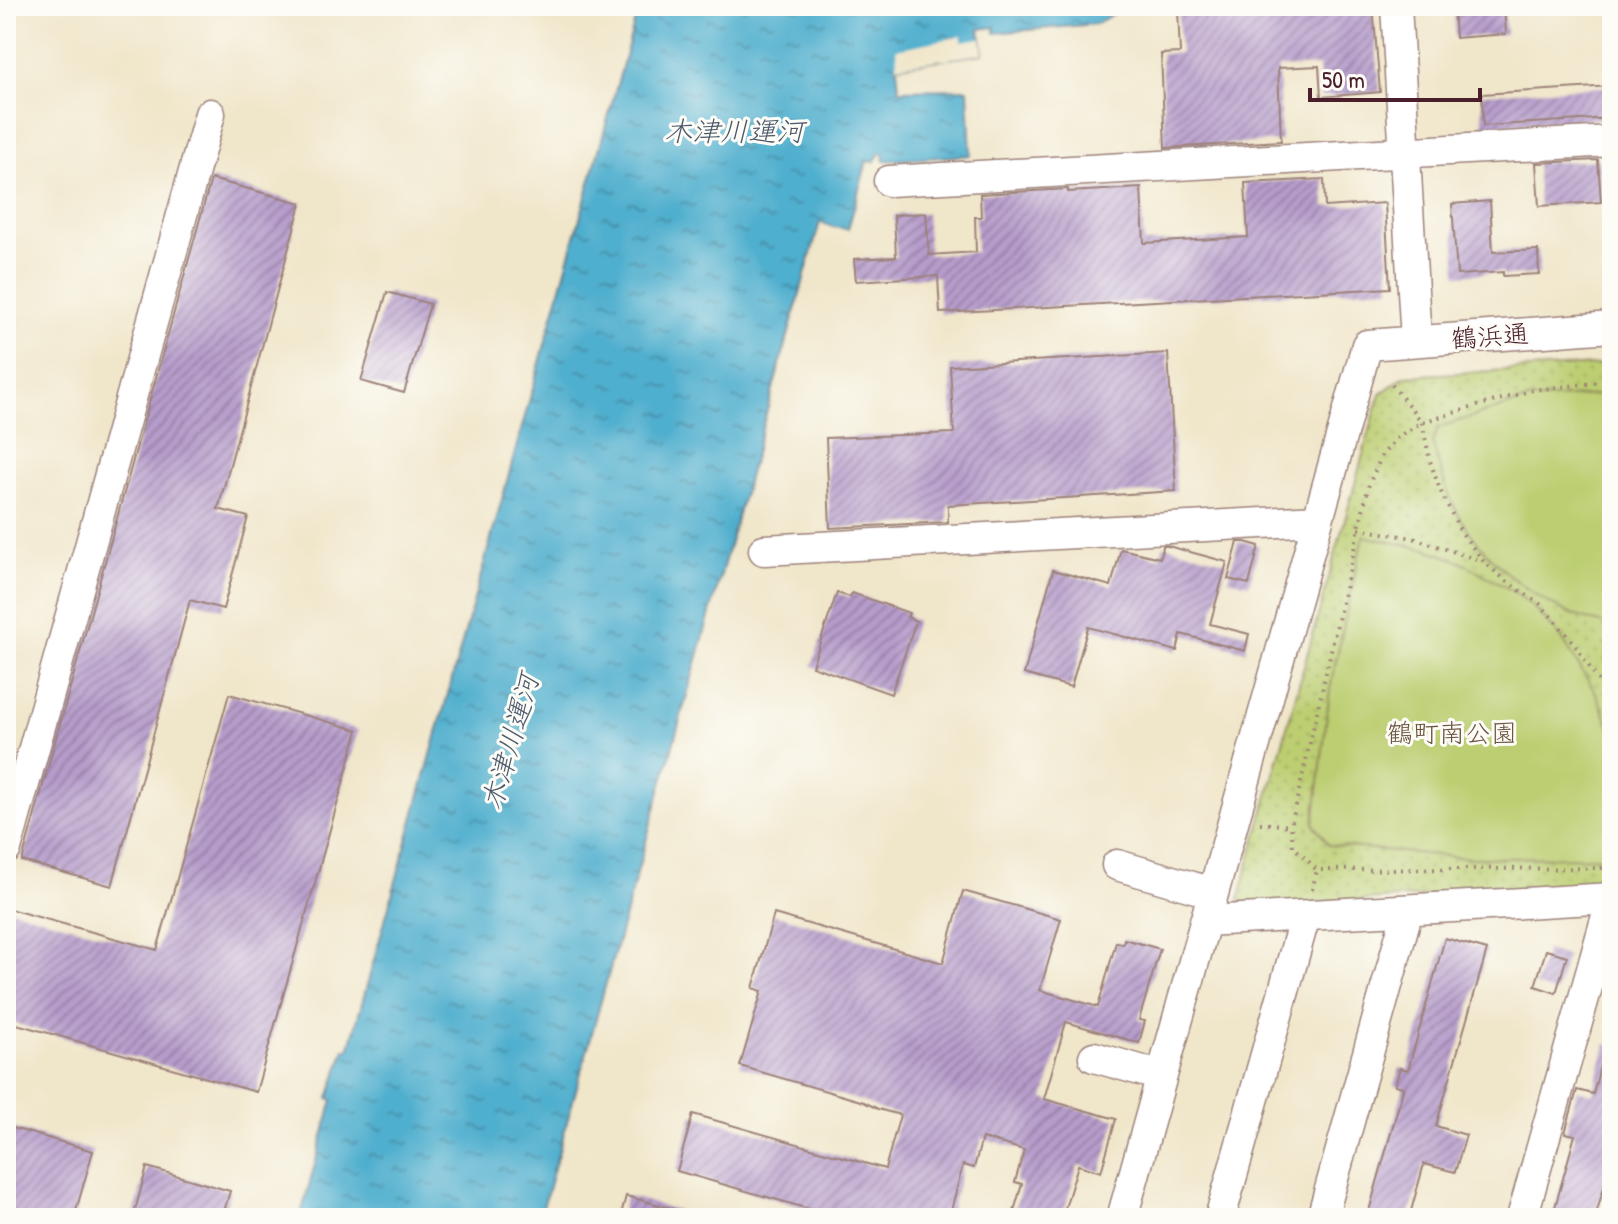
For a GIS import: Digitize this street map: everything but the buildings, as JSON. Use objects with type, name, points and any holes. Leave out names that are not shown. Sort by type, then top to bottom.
[{"type":"street","points":[[1396,6],[1416,341]]},
{"type":"street","points":[[6,849],[210,114]]},
{"type":"street","points":[[889,181],[1612,141]]},
{"type":"street","name":"鶴浜通","points":[[1317,520],[1367,345],[1612,327]]},
{"type":"street","points":[[764,550],[1317,520],[1123,1218]]},
{"type":"street","points":[[1117,865],[1209,907],[1305,916],[1612,898],[1522,1218]]},
{"type":"street","points":[[1322,1218],[1408,910]]},
{"type":"street","points":[[1220,1218],[1305,916]]},
{"type":"street","points":[[1094,1057],[1161,1076]]},
{"type":"path","points":[[1612,381],[1533,390],[1422,422],[1399,436],[1382,455],[1369,484],[1291,826],[1293,846],[1317,870],[1612,868]]},
{"type":"path","points":[[1392,385],[1422,422],[1440,490],[1461,532],[1484,562],[1540,604],[1571,639],[1598,680],[1612,712]]},
{"type":"path","points":[[1358,529],[1413,538],[1484,562]]},
{"type":"path","points":[[1260,823],[1291,826]]},
{"type":"green space","name":"鶴町南公園","points":[[1612,364],[1612,884],[1246,908],[1239,899],[1380,394],[1405,376]]},
{"type":"green space","points":[[1612,394],[1612,625],[1564,611],[1520,584],[1500,566],[1466,527],[1454,506],[1432,442],[1439,427],[1527,400]]},
{"type":"green space","points":[[1363,536],[1426,549],[1460,561],[1516,593],[1561,637],[1596,693],[1612,732],[1612,857],[1469,858],[1329,845],[1314,824],[1330,689]]},
{"type":"water","name":"木津川運河","points":[[639,6],[1121,6],[1121,9],[1096,24],[995,33],[995,27],[980,29],[983,54],[897,66],[899,90],[968,89],[971,155],[884,161],[883,153],[880,153],[874,162],[867,161],[848,229],[820,222],[540,1218],[300,1218],[333,1100],[329,1098],[345,1049],[349,1050]]},
{"type":"pier","points":[[962,36],[962,41],[981,38],[983,54],[897,66],[896,49]]}]
